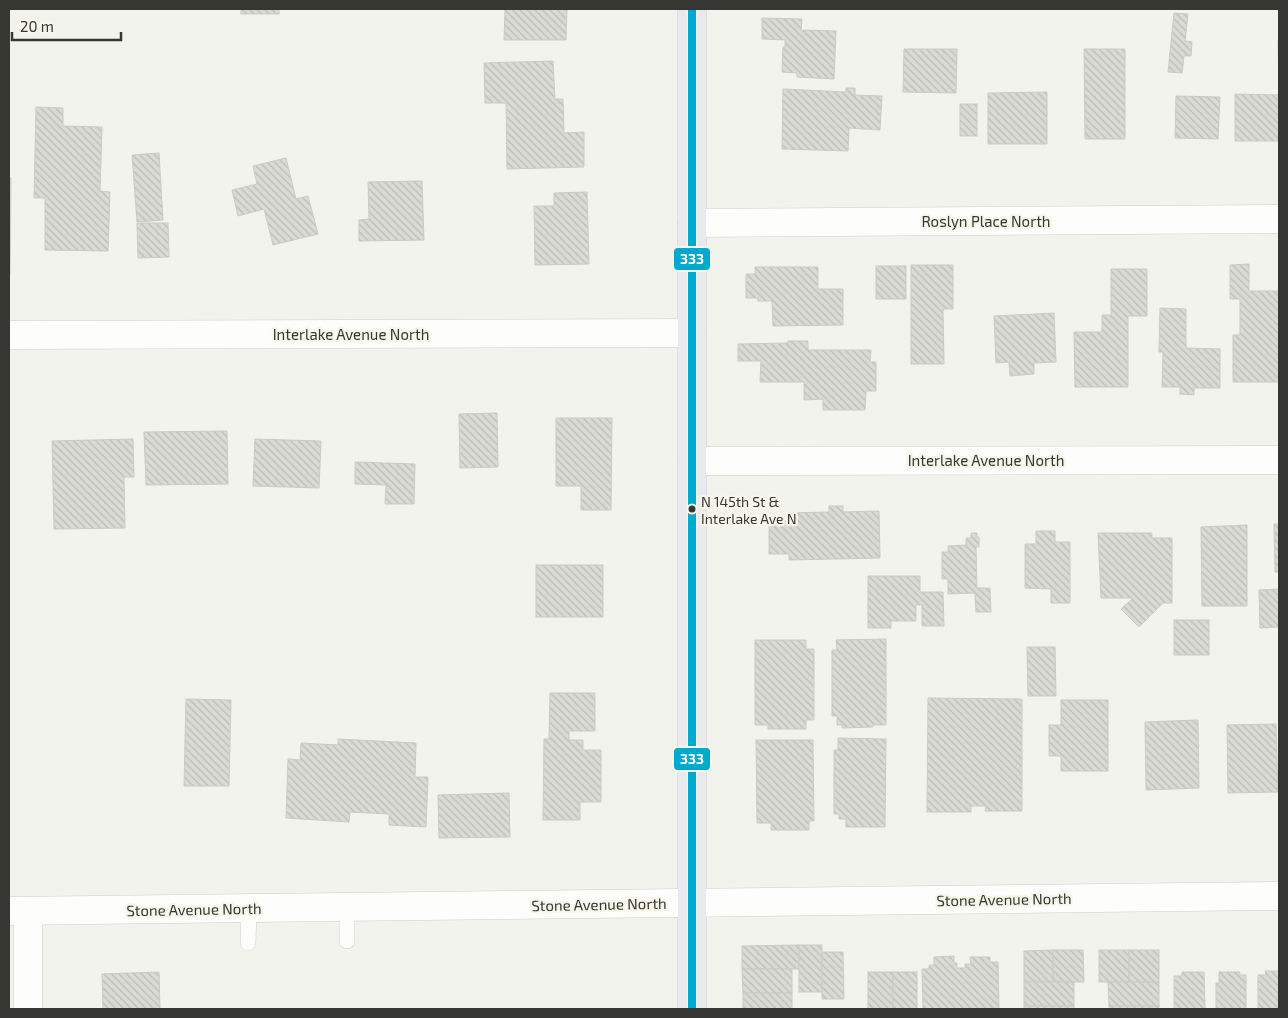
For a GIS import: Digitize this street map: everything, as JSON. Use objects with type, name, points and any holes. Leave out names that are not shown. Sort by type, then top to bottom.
[{"type":"main road","points":[[692,9],[692,1009]]},
{"type":"street","name":"Roslyn Place North","points":[[692,223],[1279,219]]},
{"type":"street","name":"Interlake Avenue North","points":[[9,335],[692,333]]},
{"type":"street","name":"Interlake Avenue North","points":[[692,461],[1279,460]]},
{"type":"street","name":"Stone Avenue North","points":[[18,911],[1279,896]]},
{"type":"street","points":[[18,911],[28,1009]]},
{"type":"lane","points":[[347,907],[347,941]]},
{"type":"lane","points":[[248,944],[249,908]]},
{"type":"building","points":[[241,9],[279,9],[279,14],[241,14]]},
{"type":"building","points":[[505,9],[567,9],[566,40],[504,40]]},
{"type":"building","points":[[1174,13],[1188,14],[1185,41],[1192,42],[1191,56],[1184,56],[1182,73],[1168,72]]},
{"type":"building","points":[[762,18],[802,19],[801,30],[836,31],[834,79],[797,77],[797,73],[782,72],[785,40],[762,39]]},
{"type":"building","points":[[1278,40],[1279,40],[1279,85]]},
{"type":"building","points":[[904,49],[957,49],[956,93],[903,92]]},
{"type":"building","points":[[1084,49],[1125,49],[1125,139],[1085,139]]},
{"type":"building","points":[[553,61],[555,99],[563,99],[564,133],[584,132],[584,167],[507,169],[506,103],[485,103],[484,63]]},
{"type":"building","points":[[846,88],[855,88],[855,95],[882,96],[880,130],[849,128],[848,151],[782,149],[783,89],[846,92]]},
{"type":"building","points":[[1047,92],[1047,144],[988,144],[988,93]]},
{"type":"building","points":[[1235,94],[1279,95],[1279,141],[1235,141]]},
{"type":"building","points":[[1176,96],[1220,97],[1218,139],[1175,138]]},
{"type":"building","points":[[960,104],[977,104],[977,136],[960,136]]},
{"type":"building","points":[[36,107],[63,108],[63,126],[102,127],[100,191],[110,192],[108,251],[45,250],[45,198],[34,198]]},
{"type":"building","points":[[159,153],[163,220],[137,222],[132,155]]},
{"type":"building","points":[[286,158],[296,199],[308,196],[318,234],[273,245],[264,209],[238,216],[232,190],[257,184],[253,166]]},
{"type":"building","points":[[9,178],[11,178],[10,275],[9,275]]},
{"type":"building","points":[[422,181],[424,240],[359,241],[359,220],[369,219],[368,182]]},
{"type":"building","points":[[587,192],[589,264],[535,265],[534,206],[554,206],[554,193]]},
{"type":"building","points":[[137,223],[168,223],[169,257],[138,258]]},
{"type":"building","points":[[1249,264],[1249,291],[1279,291],[1279,382],[1233,382],[1233,335],[1240,335],[1240,299],[1230,299],[1230,265]]},
{"type":"building","points":[[911,265],[953,265],[953,309],[943,309],[944,364],[911,364]]},
{"type":"building","points":[[876,266],[906,266],[906,299],[876,299]]},
{"type":"building","points":[[755,267],[818,267],[818,289],[843,289],[843,325],[773,326],[772,301],[758,301],[758,298],[746,298],[746,274],[755,274]]},
{"type":"building","points":[[1111,269],[1147,269],[1147,316],[1128,316],[1128,387],[1075,387],[1074,332],[1102,332],[1102,315],[1111,315]]},
{"type":"building","points":[[1160,308],[1186,309],[1186,348],[1220,349],[1220,388],[1194,388],[1194,395],[1180,394],[1180,387],[1162,387],[1163,352],[1159,352]]},
{"type":"building","points":[[1054,313],[1056,362],[1034,363],[1034,374],[1010,376],[1009,362],[996,363],[994,316]]},
{"type":"building","points":[[788,341],[808,341],[808,350],[871,350],[870,362],[876,362],[876,391],[866,391],[865,410],[823,410],[823,399],[804,400],[804,382],[760,382],[761,361],[738,361],[738,344],[788,343]]},
{"type":"building","points":[[497,413],[498,467],[460,468],[459,414]]},
{"type":"building","points":[[556,418],[612,418],[611,510],[581,510],[581,486],[556,486]]},
{"type":"building","points":[[227,431],[228,484],[146,485],[144,432]]},
{"type":"building","points":[[133,439],[134,477],[124,477],[125,528],[54,529],[52,441]]},
{"type":"building","points":[[255,439],[321,441],[319,488],[253,486]]},
{"type":"building","points":[[355,462],[415,464],[414,504],[385,504],[386,485],[355,484]]},
{"type":"building","points":[[829,506],[843,506],[843,512],[879,511],[880,558],[789,560],[789,554],[769,554],[769,521],[788,521],[788,513],[829,512]]},
{"type":"building","points":[[1274,524],[1279,524],[1279,572],[1275,572]]},
{"type":"building","points":[[1247,525],[1247,606],[1202,606],[1201,527]]},
{"type":"building","points":[[1036,531],[1055,531],[1055,542],[1070,542],[1070,603],[1051,603],[1051,589],[1025,588],[1025,544],[1036,544]]},
{"type":"building","points":[[971,533],[977,533],[977,537],[979,537],[979,547],[976,547],[977,588],[990,588],[991,612],[976,612],[975,593],[948,594],[948,579],[942,579],[942,552],[948,552],[948,546],[966,545],[966,538],[971,538]]},
{"type":"building","points":[[1098,533],[1152,533],[1152,538],[1172,538],[1172,603],[1163,603],[1139,627],[1121,609],[1133,598],[1101,598]]},
{"type":"building","points":[[536,565],[603,565],[603,617],[536,617]]},
{"type":"building","points":[[868,576],[920,576],[920,592],[943,592],[944,626],[922,626],[922,605],[916,605],[916,621],[891,621],[891,628],[868,628]]},
{"type":"building","points":[[1279,589],[1279,627],[1260,628],[1259,590]]},
{"type":"building","points":[[1174,620],[1209,620],[1209,655],[1174,655]]},
{"type":"building","points":[[886,639],[886,725],[842,728],[842,725],[837,725],[837,716],[832,716],[832,650],[837,650],[836,640]]},
{"type":"building","points":[[755,640],[806,640],[806,649],[814,649],[814,720],[806,720],[806,729],[768,729],[768,725],[755,725]]},
{"type":"building","points":[[1027,647],[1055,647],[1056,696],[1028,696]]},
{"type":"building","points":[[550,693],[595,693],[595,731],[569,731],[569,740],[583,740],[583,750],[601,750],[601,802],[580,802],[580,820],[543,820],[544,739],[549,739]]},
{"type":"building","points":[[928,698],[1022,699],[1022,811],[985,811],[986,806],[971,806],[971,812],[927,812]]},
{"type":"building","points":[[186,699],[231,700],[229,786],[184,786]]},
{"type":"building","points":[[1061,700],[1108,700],[1108,771],[1061,771],[1061,756],[1049,756],[1049,725],[1061,725]]},
{"type":"building","points":[[1198,720],[1199,788],[1146,790],[1145,722]]},
{"type":"building","points":[[1276,724],[1278,792],[1228,793],[1227,725]]},
{"type":"building","points":[[838,738],[886,739],[885,827],[846,827],[846,819],[839,819],[839,814],[834,814],[834,750],[838,750]]},
{"type":"building","points":[[338,739],[416,743],[415,777],[428,777],[426,827],[389,825],[389,814],[350,812],[349,822],[286,818],[288,759],[300,760],[301,743],[338,745]]},
{"type":"building","points":[[756,740],[813,740],[814,821],[809,821],[809,830],[771,830],[771,823],[757,823]]},
{"type":"building","points":[[509,793],[510,837],[439,838],[438,795]]},
{"type":"building","points":[[799,945],[799,969],[742,969],[742,946]]},
{"type":"building","points":[[799,945],[822,945],[822,992],[799,992]]},
{"type":"building","points":[[1053,950],[1083,950],[1084,982],[1053,982]]},
{"type":"building","points":[[1053,950],[1053,982],[1024,982],[1024,951]]},
{"type":"building","points":[[1099,950],[1129,950],[1129,982],[1099,982]]},
{"type":"building","points":[[1129,950],[1159,950],[1159,982],[1129,982]]},
{"type":"building","points":[[822,952],[843,952],[844,999],[822,999]]},
{"type":"building","points":[[954,956],[954,963],[957,963],[957,968],[965,968],[965,964],[971,964],[970,957],[990,957],[990,962],[998,962],[999,1009],[923,1009],[922,969],[929,969],[929,965],[934,965],[934,957]]},
{"type":"building","points":[[742,969],[792,969],[792,993],[743,993]]},
{"type":"building","points":[[1265,971],[1279,971],[1279,1009],[1258,1009],[1258,975],[1266,975]]},
{"type":"building","points":[[159,972],[160,1009],[103,1009],[102,974]]},
{"type":"building","points":[[868,972],[893,972],[893,1009],[868,1009]]},
{"type":"building","points":[[893,972],[917,972],[917,1009],[893,1009]]},
{"type":"building","points":[[1182,972],[1204,972],[1205,1009],[1174,1009],[1174,976],[1182,976]]},
{"type":"building","points":[[1219,972],[1240,972],[1240,975],[1246,975],[1246,1009],[1216,1009],[1216,983],[1219,983]]},
{"type":"building","points":[[1024,982],[1074,982],[1074,1006],[1024,1006]]},
{"type":"building","points":[[1108,982],[1159,982],[1159,1006],[1109,1006]]},
{"type":"building","points":[[743,993],[792,993],[792,1009],[743,1009]]},
{"type":"building","points":[[1024,1006],[1074,1006],[1074,1009],[1024,1009]]},
{"type":"building","points":[[1109,1006],[1159,1006],[1159,1009],[1109,1009]]},
{"type":"transit line","name":"333","points":[[692,9],[692,1009]]},
{"type":"place","name":"N 145th St & Interlake Ave N","points":[[692,509]]}]
